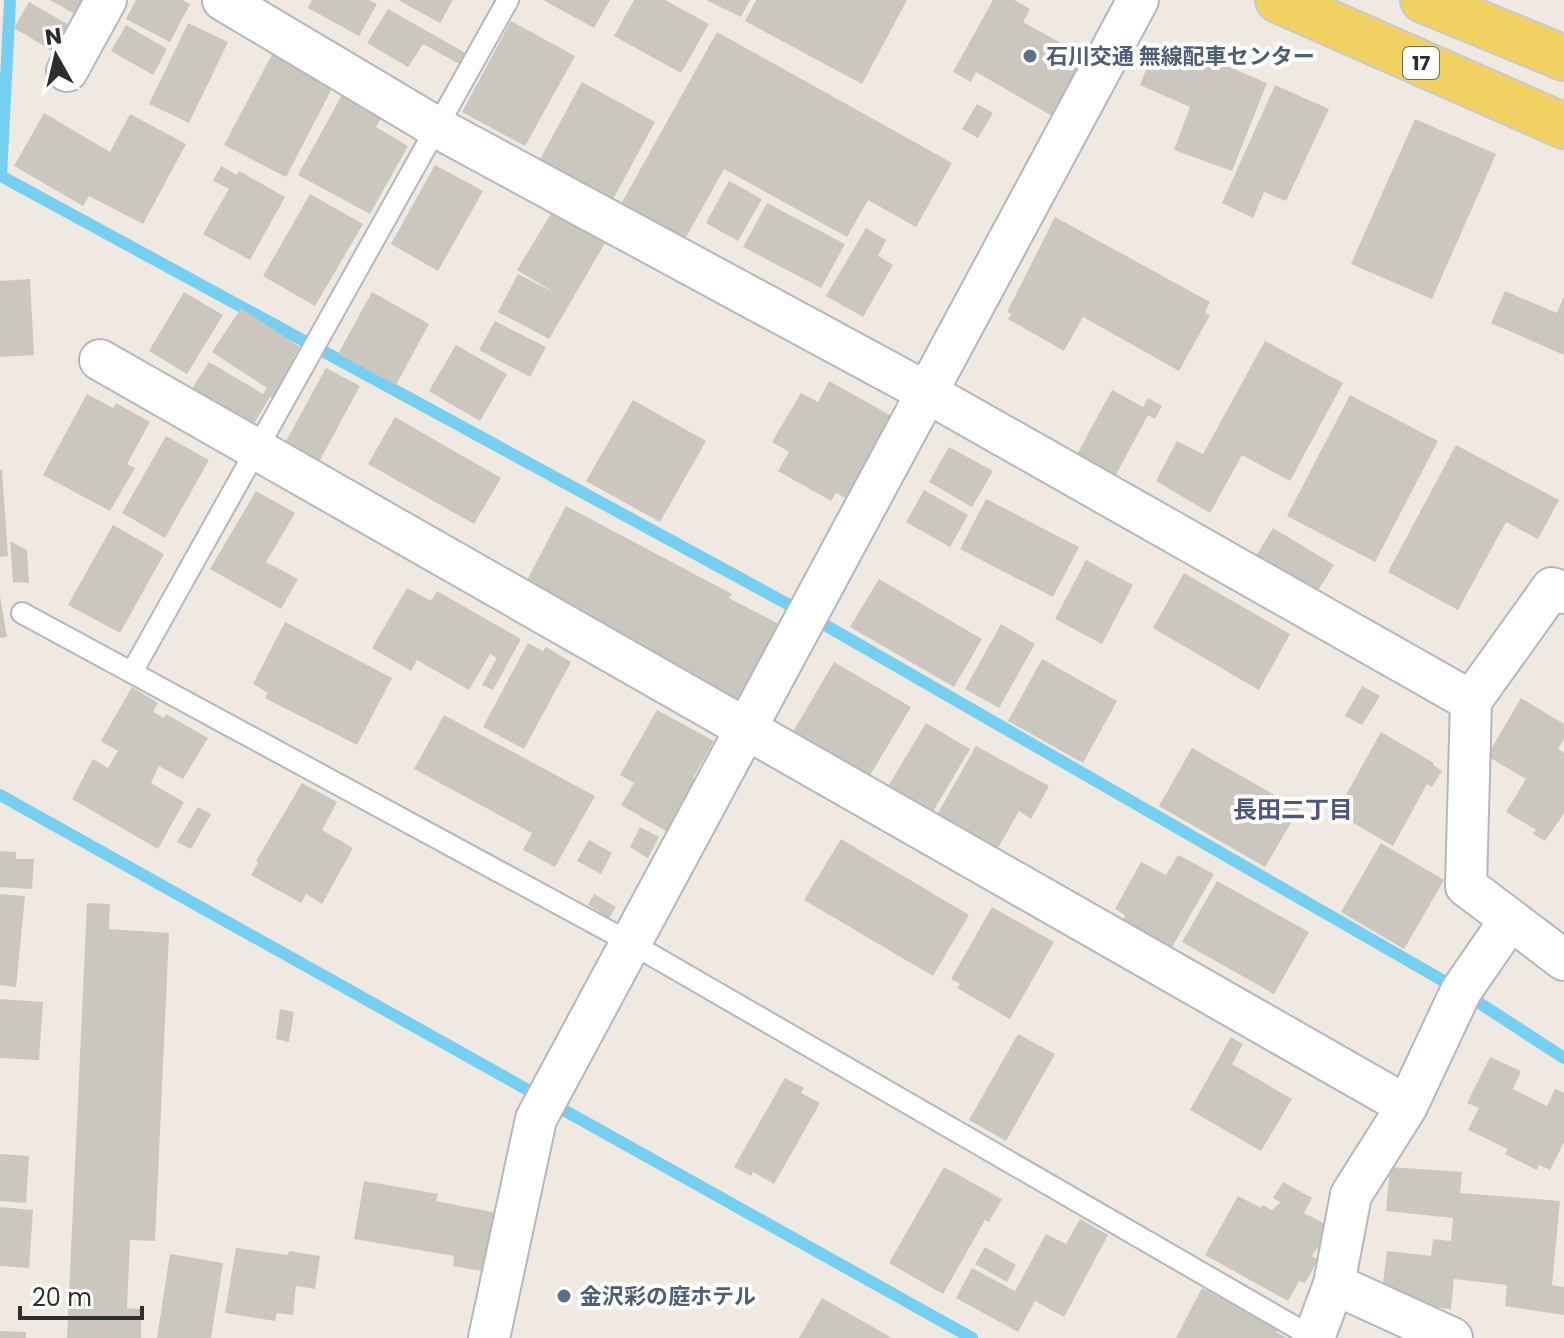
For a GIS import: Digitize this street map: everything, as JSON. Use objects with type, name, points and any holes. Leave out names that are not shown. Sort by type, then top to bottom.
[{"type":"main road","name":"17","points":[[1278,0],[1564,126]]},
{"type":"main road","points":[[1423,0],[1564,58]]},
{"type":"street","points":[[67,71],[106,0]]},
{"type":"street","points":[[223,0],[285,15],[436,127],[926,392],[1471,701]]},
{"type":"street","points":[[489,1338],[536,1119],[1138,0]]},
{"type":"street","points":[[100,360],[1407,1106]]},
{"type":"street","points":[[1564,593],[1552,588],[1471,701],[1466,886],[1564,960]]},
{"type":"street","points":[[1314,1338],[1334,1284],[1351,1195],[1407,1106],[1462,989],[1510,920]]},
{"type":"street","points":[[1334,1284],[1452,1338]]},
{"type":"lane","points":[[132,672],[508,0]]},
{"type":"lane","points":[[22,613],[629,942],[1314,1338]]},
{"type":"building","points":[[50,0],[93,0],[82,18]]},
{"type":"building","points":[[136,0],[182,0],[190,4],[170,42],[126,19]]},
{"type":"building","points":[[312,0],[369,0],[377,4],[359,36],[308,8]]},
{"type":"building","points":[[398,0],[453,0],[440,23]]},
{"type":"building","points":[[543,0],[610,0],[594,28]]},
{"type":"building","points":[[634,0],[665,0],[709,24],[681,73],[614,36]]},
{"type":"building","points":[[706,0],[750,0],[741,17]]},
{"type":"building","points":[[756,0],[907,0],[862,84],[745,21]]},
{"type":"building","points":[[993,0],[1014,0],[1030,9],[1023,22],[1086,57],[1052,116],[976,72],[971,82],[953,72]]},
{"type":"building","points":[[29,2],[71,26],[56,53],[14,28]]},
{"type":"building","points":[[388,9],[469,55],[463,66],[423,44],[408,67],[367,43]]},
{"type":"building","points":[[511,21],[575,56],[525,146],[462,112]]},
{"type":"building","points":[[188,23],[228,42],[189,123],[149,104]]},
{"type":"building","points":[[126,25],[167,49],[153,75],[111,51]]},
{"type":"building","points":[[717,32],[952,163],[916,227],[868,200],[847,237],[724,169],[685,239],[621,204]]},
{"type":"building","points":[[276,47],[337,79],[286,177],[224,145]]},
{"type":"building","points":[[1191,51],[1267,83],[1232,171],[1174,150],[1190,107],[1140,85],[1148,65]]},
{"type":"building","points":[[582,82],[655,122],[612,201],[539,161]]},
{"type":"building","points":[[348,84],[387,106],[376,127],[408,146],[370,214],[298,175]]},
{"type":"building","points":[[1275,85],[1329,109],[1286,201],[1264,192],[1253,218],[1222,203]]},
{"type":"building","points":[[977,104],[993,113],[978,138],[962,129]]},
{"type":"building","points":[[44,113],[110,152],[130,114],[186,144],[143,224],[89,196],[83,206],[14,166]]},
{"type":"building","points":[[1415,119],[1496,154],[1432,299],[1351,264]]},
{"type":"building","points":[[435,165],[483,191],[438,271],[391,244]]},
{"type":"building","points":[[221,166],[237,175],[239,171],[285,197],[250,260],[203,234],[229,189],[213,181]]},
{"type":"building","points":[[729,181],[762,199],[738,241],[706,223]]},
{"type":"building","points":[[310,194],[363,224],[315,306],[263,276]]},
{"type":"building","points":[[767,203],[845,244],[821,288],[743,247]]},
{"type":"building","points":[[552,212],[605,243],[549,339],[498,312],[518,274],[555,293],[517,270]]},
{"type":"building","points":[[1055,217],[1210,302],[1205,312],[1210,315],[1179,371],[1083,317],[1064,351],[1008,319],[1011,314],[1007,312]]},
{"type":"building","points":[[866,228],[886,240],[878,256],[893,265],[863,317],[826,296]]},
{"type":"building","points":[[30,279],[34,355],[0,357],[0,281]]},
{"type":"building","points":[[1505,291],[1557,313],[1564,296],[1564,355],[1491,323]]},
{"type":"building","points":[[184,292],[223,315],[187,374],[149,351]]},
{"type":"building","points":[[372,292],[429,324],[396,385],[338,354]]},
{"type":"building","points":[[241,308],[300,347],[293,358],[297,360],[274,399],[270,397],[252,427],[191,390],[209,362],[263,394],[267,388],[212,352]]},
{"type":"building","points":[[495,321],[546,347],[530,377],[479,350]]},
{"type":"building","points":[[1265,341],[1343,383],[1290,481],[1242,455],[1210,513],[1156,481],[1177,441],[1203,454]]},
{"type":"building","points":[[456,345],[507,374],[480,421],[429,391]]},
{"type":"building","points":[[326,368],[360,386],[319,462],[285,443]]},
{"type":"building","points":[[829,381],[906,424],[860,506],[836,493],[831,501],[778,471],[789,452],[772,442],[801,393],[818,402]]},
{"type":"building","points":[[1112,390],[1143,407],[1148,398],[1162,406],[1155,419],[1148,415],[1112,482],[1075,458]]},
{"type":"building","points":[[87,394],[113,408],[116,403],[150,422],[127,464],[135,468],[110,511],[43,475]]},
{"type":"building","points":[[1350,395],[1438,441],[1375,562],[1287,516]]},
{"type":"building","points":[[633,400],[706,441],[660,522],[586,481]]},
{"type":"building","points":[[395,417],[501,478],[474,524],[368,464]]},
{"type":"building","points":[[166,436],[209,460],[165,538],[122,513]]},
{"type":"building","points":[[1456,445],[1559,500],[1538,539],[1506,522],[1458,610],[1388,572]]},
{"type":"building","points":[[949,447],[993,471],[972,507],[929,482]]},
{"type":"building","points":[[0,470],[8,556],[0,557]]},
{"type":"building","points":[[924,490],[968,515],[950,547],[906,522]]},
{"type":"building","points":[[256,491],[295,513],[266,562],[298,579],[281,609],[210,569]]},
{"type":"building","points":[[986,499],[1079,547],[1053,597],[960,549]]},
{"type":"building","points":[[566,506],[732,594],[729,598],[788,629],[748,706],[525,584]]},
{"type":"building","points":[[113,525],[164,554],[120,633],[68,605]]},
{"type":"building","points":[[1273,528],[1334,565],[1312,600],[1251,564]]},
{"type":"building","points":[[10,541],[27,550],[29,583],[13,582]]},
{"type":"building","points":[[1086,560],[1133,585],[1102,644],[1055,619]]},
{"type":"building","points":[[1184,573],[1290,634],[1259,690],[1153,628]]},
{"type":"building","points":[[879,579],[982,639],[954,687],[850,627]]},
{"type":"building","points":[[407,588],[431,601],[437,591],[521,639],[493,690],[482,685],[497,658],[490,654],[469,690],[417,660],[411,671],[372,648]]},
{"type":"building","points":[[0,596],[7,637],[0,638]]},
{"type":"building","points":[[285,622],[392,678],[357,745],[265,698],[268,693],[253,684]]},
{"type":"building","points":[[1001,624],[1035,644],[999,708],[965,689]]},
{"type":"building","points":[[528,643],[543,651],[546,647],[571,662],[524,749],[483,727]]},
{"type":"building","points":[[1042,659],[1117,701],[1083,763],[1008,721]]},
{"type":"building","points":[[834,662],[911,707],[863,787],[787,742]]},
{"type":"building","points":[[1362,686],[1380,696],[1362,725],[1345,716]]},
{"type":"building","points":[[132,687],[158,703],[153,712],[164,718],[166,714],[208,738],[183,779],[159,766],[151,783],[184,802],[158,849],[72,799],[93,759],[108,768],[118,751],[101,741]]},
{"type":"building","points":[[1521,698],[1564,724],[1564,739],[1558,749],[1564,753],[1564,813],[1545,841],[1533,834],[1536,830],[1506,812],[1526,779],[1487,756]]},
{"type":"building","points":[[657,710],[714,741],[693,778],[696,780],[671,821],[676,824],[671,834],[621,805],[634,783],[620,775]]},
{"type":"building","points":[[444,715],[595,796],[555,867],[523,850],[532,833],[414,769]]},
{"type":"building","points":[[926,723],[970,749],[931,815],[887,788]]},
{"type":"building","points":[[1381,732],[1434,763],[1442,771],[1432,787],[1427,784],[1393,846],[1336,813]]},
{"type":"building","points":[[976,746],[1049,786],[1031,819],[1019,811],[995,853],[930,827]]},
{"type":"building","points":[[1192,748],[1299,809],[1265,867],[1159,806]]},
{"type":"building","points":[[302,783],[337,802],[322,830],[353,848],[322,904],[306,894],[301,903],[251,875],[258,863],[256,861]]},
{"type":"building","points":[[198,807],[211,814],[191,849],[177,842]]},
{"type":"building","points":[[640,827],[659,837],[648,858],[630,847]]},
{"type":"building","points":[[841,839],[969,915],[933,976],[804,900]]},
{"type":"building","points":[[589,840],[612,853],[601,874],[577,861]]},
{"type":"building","points":[[1381,843],[1444,880],[1404,949],[1341,912]]},
{"type":"building","points":[[0,851],[16,852],[16,859],[34,859],[32,889],[0,887]]},
{"type":"building","points":[[1178,855],[1214,874],[1165,959],[1131,940],[1137,928],[1123,920],[1125,915],[1115,909],[1141,862],[1166,875]]},
{"type":"building","points":[[1217,881],[1309,932],[1274,994],[1182,942]]},
{"type":"building","points":[[0,894],[25,896],[16,987],[0,985]]},
{"type":"building","points":[[594,894],[616,907],[609,918],[588,905]]},
{"type":"building","points":[[87,903],[110,904],[109,929],[169,933],[155,1241],[130,1240],[127,1308],[141,1309],[141,1338],[67,1338]]},
{"type":"building","points":[[992,907],[1054,942],[1010,1019],[957,988],[960,984],[951,979]]},
{"type":"building","points":[[0,999],[43,1002],[39,1060],[0,1058]]},
{"type":"building","points":[[280,1009],[294,1012],[289,1042],[276,1039]]},
{"type":"building","points":[[1018,1034],[1055,1054],[1006,1141],[969,1120]]},
{"type":"building","points":[[1231,1037],[1243,1044],[1232,1064],[1292,1099],[1261,1151],[1190,1110]]},
{"type":"building","points":[[1490,1057],[1521,1071],[1513,1089],[1547,1106],[1555,1089],[1564,1093],[1564,1142],[1550,1170],[1539,1165],[1537,1170],[1505,1154],[1508,1149],[1468,1130],[1479,1108],[1467,1103]]},
{"type":"building","points":[[785,1078],[804,1088],[801,1093],[820,1103],[774,1184],[753,1172],[751,1176],[734,1167]]},
{"type":"building","points":[[0,1154],[29,1156],[26,1203],[0,1201]]},
{"type":"building","points":[[944,1167],[1002,1199],[989,1222],[985,1220],[943,1294],[889,1263]]},
{"type":"building","points":[[1390,1167],[1462,1172],[1460,1193],[1560,1201],[1552,1285],[1564,1287],[1564,1315],[1505,1306],[1507,1285],[1454,1279],[1451,1309],[1381,1301],[1387,1251],[1431,1256],[1433,1239],[1451,1241],[1453,1218],[1386,1211]]},
{"type":"building","points":[[364,1181],[438,1194],[436,1201],[497,1213],[487,1272],[453,1266],[454,1256],[354,1239]]},
{"type":"building","points":[[1283,1182],[1312,1198],[1304,1213],[1327,1225],[1323,1252],[1317,1248],[1312,1256],[1318,1260],[1305,1283],[1299,1281],[1288,1301],[1205,1255],[1238,1196],[1272,1210],[1281,1202],[1273,1198]]},
{"type":"building","points":[[0,1207],[33,1210],[29,1268],[0,1266]]},
{"type":"building","points":[[1080,1219],[1108,1235],[1064,1317],[1035,1301],[1018,1332],[956,1298],[972,1268],[1015,1291],[1046,1234],[1066,1244]]},
{"type":"building","points":[[985,1247],[1016,1265],[1007,1282],[975,1264]]},
{"type":"building","points":[[236,1248],[320,1256],[315,1289],[296,1286],[293,1315],[277,1313],[275,1321],[225,1313]]},
{"type":"building","points":[[170,1254],[223,1263],[211,1338],[157,1338]]},
{"type":"building","points":[[1202,1288],[1278,1329],[1276,1332],[1287,1338],[1176,1338]]},
{"type":"building","points":[[822,1298],[892,1338],[799,1338]]},
{"type":"building","points":[[0,1331],[26,1332],[26,1338],[0,1338]]},
{"type":"waterway","points":[[10,0],[1,176],[806,614],[1461,991],[1564,1058]]},
{"type":"waterway","points":[[0,795],[972,1338]]},
{"type":"place","name":"石川交通 無線配車センター","points":[[1030,56]]},
{"type":"place","name":"金沢彩の庭ホテル","points":[[564,1296]]},
{"type":"district","name":"長田二丁目","points":[[1293,809]]}]
